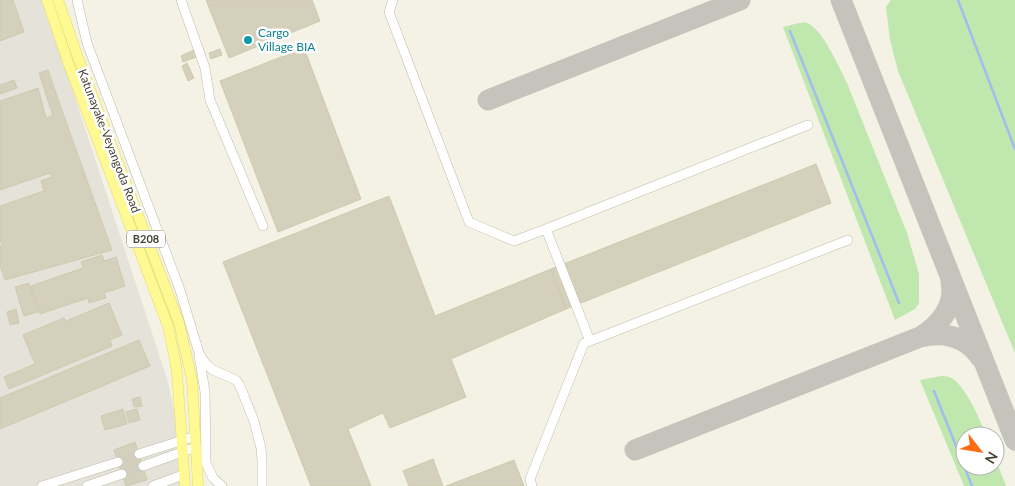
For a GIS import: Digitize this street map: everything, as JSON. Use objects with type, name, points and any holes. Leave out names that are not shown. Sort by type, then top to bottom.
[{"type":"main road","name":"Katunayake-Veyangoda Road","points":[[47,0],[68,62],[168,326],[177,373],[184,486]]},
{"type":"main road","name":"Katunayake-Veyangoda Road","points":[[58,0],[84,74],[179,323],[192,380],[198,486]]},
{"type":"lane","points":[[77,0],[87,43],[180,290],[199,353],[205,392],[206,464],[213,478],[222,486]]},
{"type":"lane","points":[[181,0],[205,68],[210,100],[263,226]]},
{"type":"lane","points":[[393,0],[389,12],[469,222],[514,241],[808,125]]},
{"type":"lane","points":[[546,229],[590,341]]},
{"type":"lane","points":[[532,486],[530,479],[584,343],[848,240]]},
{"type":"lane","points":[[199,353],[213,370],[236,380],[240,386],[254,422],[261,448],[262,486]]},
{"type":"lane","points":[[139,454],[196,436]]},
{"type":"lane","points":[[143,466],[196,447]]},
{"type":"lane","points":[[42,486],[118,462]]},
{"type":"lane","points":[[87,486],[122,474]]},
{"type":"lane","points":[[153,486],[184,475]]},
{"type":"shaded area","points":[[0,0],[43,0],[168,382],[190,486],[0,486]]},
{"type":"green space","points":[[891,0],[1015,0],[1015,353],[898,71],[890,40],[886,7]]},
{"type":"green space","points":[[799,23],[813,26],[835,59],[847,83],[907,233],[919,274],[919,303],[915,309],[895,320],[783,27]]},
{"type":"green space","points":[[941,376],[955,380],[966,394],[982,426],[955,426],[955,464],[920,380]]},
{"type":"green space","points":[[960,476],[1002,476],[1006,486],[964,486]]},
{"type":"building","points":[[0,0],[13,0],[24,32],[0,41]]},
{"type":"building","name":"Cargo Village BIA","points":[[206,0],[312,0],[320,21],[229,58]]},
{"type":"building","points":[[304,48],[361,199],[278,232],[220,81]]},
{"type":"building","points":[[220,49],[222,55],[211,59],[209,53]]},
{"type":"building","points":[[194,50],[196,57],[183,62],[181,56]]},
{"type":"building","points":[[187,63],[194,78],[188,81],[182,66]]},
{"type":"building","points":[[48,70],[112,250],[5,280],[0,266],[0,246],[2,245],[0,239],[0,206],[44,191],[41,181],[52,177],[50,173],[0,190],[0,101],[38,88],[46,118],[53,116],[39,73]]},
{"type":"building","points":[[14,80],[17,88],[0,94],[0,85]]},
{"type":"building","points":[[816,164],[831,203],[566,309],[551,269]]},
{"type":"building","points":[[389,196],[435,316],[551,269],[566,309],[451,359],[466,397],[390,428],[383,413],[348,429],[371,486],[311,486],[223,262]]},
{"type":"building","points":[[102,255],[104,261],[116,257],[125,286],[104,293],[106,298],[89,303],[88,298],[40,314],[31,286],[83,268],[81,262]]},
{"type":"building","points":[[29,283],[38,312],[24,316],[15,287]]},
{"type":"building","points":[[109,303],[122,335],[110,340],[112,346],[9,389],[4,377],[35,364],[23,335],[64,318],[66,321]]},
{"type":"building","points":[[16,309],[19,323],[10,325],[7,312]]},
{"type":"building","points":[[139,340],[150,366],[0,429],[0,398]]},
{"type":"building","points":[[140,397],[142,406],[134,407],[132,399]]},
{"type":"building","points":[[123,409],[127,424],[105,430],[101,416]]},
{"type":"building","points":[[137,409],[140,420],[129,423],[126,412]]},
{"type":"building","points":[[135,442],[147,480],[126,486],[114,450]]},
{"type":"building","points":[[433,459],[443,486],[409,486],[403,471]]},
{"type":"building","points":[[514,460],[524,486],[446,486]]},
{"type":"waterway","points":[[958,0],[1015,149]]},
{"type":"waterway","points":[[790,31],[899,303]]},
{"type":"waterway","points":[[934,391],[972,486]]},
{"type":"taxiway","points":[[488,100],[740,0]]},
{"type":"taxiway","points":[[841,0],[1015,440]]},
{"type":"taxiway","points":[[635,450],[920,337],[934,327],[948,307],[952,291],[951,282]]},
{"type":"taxiway","points":[[920,337],[929,335],[954,337],[969,345],[981,358]]},
{"type":"tunnel","points":[[118,462],[139,454]]},
{"type":"tunnel","points":[[122,474],[143,466]]},
{"type":"place","name":"Cargo Village BIA","points":[[248,40]]}]
